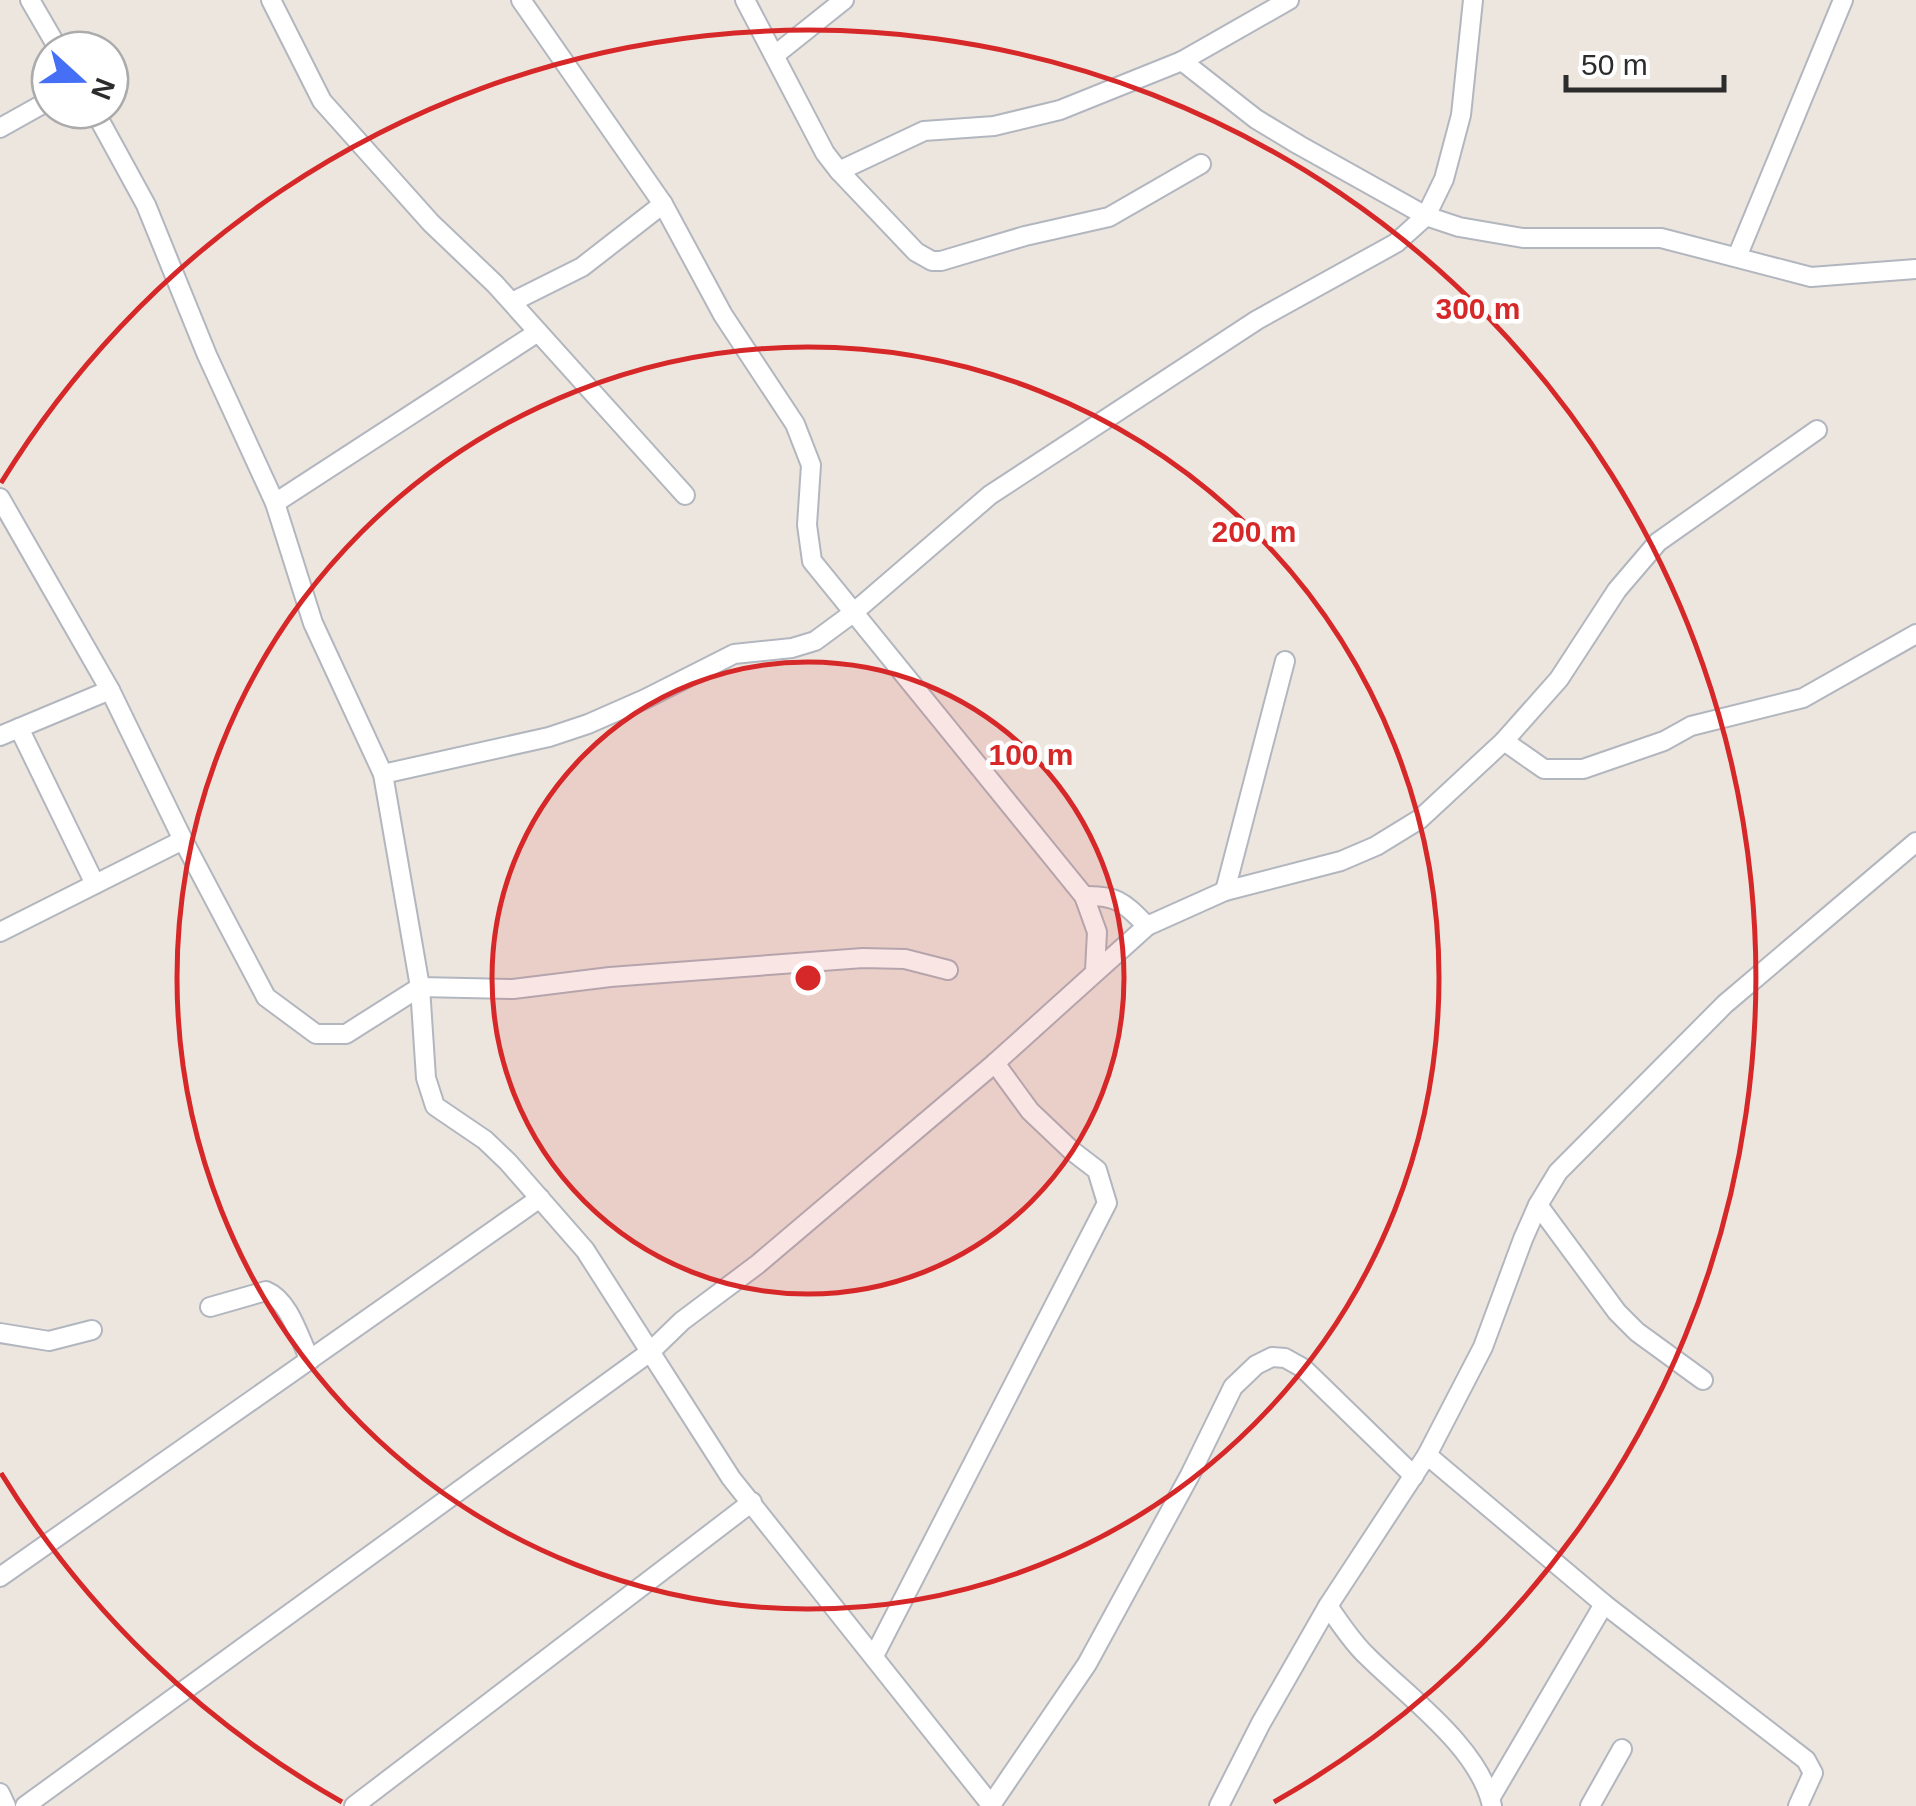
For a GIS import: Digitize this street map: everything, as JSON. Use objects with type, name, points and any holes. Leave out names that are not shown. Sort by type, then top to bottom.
[{"type":"street","points":[[30,0],[47,30]]},
{"type":"street","points":[[272,0],[322,102],[431,223],[512,302],[685,495]]},
{"type":"street","points":[[521,0],[663,204],[722,315],[795,424],[811,465],[807,525],[812,561],[1084,896],[1097,932],[1095,970]]},
{"type":"street","points":[[745,0],[825,153],[916,252],[932,260],[942,261],[1025,236],[1110,217],[1202,164]]},
{"type":"street","points":[[775,55],[844,0]]},
{"type":"street","points":[[840,171],[924,131],[994,126],[1060,110],[1182,61],[1289,0]]},
{"type":"street","points":[[383,774],[548,737],[645,700],[734,654],[792,648],[815,641],[990,495],[1257,320],[1396,243],[1426,216],[1444,179],[1466,85],[1473,0]]},
{"type":"street","points":[[1737,257],[1844,0]]},
{"type":"street","points":[[1182,61],[1256,119],[1426,216],[1459,227],[1523,238],[1643,236],[1811,277],[1916,269]]},
{"type":"street","points":[[0,128],[30,111]]},
{"type":"street","points":[[105,130],[146,205],[207,355],[275,503],[313,623],[383,774],[420,986],[426,1078],[435,1106],[485,1140],[585,1250],[731,1478],[992,1806],[1087,1664],[1190,1475],[1232,1387],[1256,1365],[1272,1357],[1286,1358],[1303,1368],[1414,1476]]},
{"type":"street","points":[[512,302],[582,267],[663,204]]},
{"type":"street","points":[[275,503],[538,332]]},
{"type":"street","points":[[26,1806],[650,1352],[995,1063],[1146,926],[1226,891],[1341,861],[1376,846],[1420,818],[1504,741],[1559,680],[1617,590],[1658,542],[1817,430]]},
{"type":"street","points":[[0,498],[110,690],[182,840],[266,997],[316,1034],[346,1034],[420,986],[512,988],[864,958],[905,960],[948,970]]},
{"type":"street","points":[[1504,741],[1544,769],[1584,769],[1664,741],[1691,726],[1802,698],[1916,634]]},
{"type":"street","points":[[1226,891],[1285,661]]},
{"type":"street","points":[[0,736],[110,690]]},
{"type":"street","points":[[19,728],[95,884]]},
{"type":"street","points":[[0,932],[182,840]]},
{"type":"street","points":[[1219,1806],[1328,1606],[1427,1455],[1483,1348],[1538,1205],[1558,1172],[1711,1017],[1916,842]]},
{"type":"street","points":[[1084,896],[1119,900],[1146,926]]},
{"type":"street","points":[[874,1656],[1106,1203],[1097,1170],[1030,1112],[995,1063]]},
{"type":"street","points":[[0,1577],[540,1198]]},
{"type":"street","points":[[1538,1205],[1618,1312],[1637,1332],[1703,1380]]},
{"type":"street","points":[[210,1307],[266,1291],[274,1294],[282,1302],[310,1360]]},
{"type":"street","points":[[0,1332],[49,1342],[92,1330]]},
{"type":"street","points":[[1427,1455],[1604,1604],[1806,1760],[1813,1773],[1798,1806]]},
{"type":"street","points":[[354,1806],[752,1502]]},
{"type":"street","points":[[1492,1802],[1604,1604]]},
{"type":"street","points":[[1328,1606],[1363,1653],[1426,1712],[1474,1766],[1492,1802]]},
{"type":"street","points":[[1590,1806],[1622,1750]]},
{"type":"street","points":[[0,1793],[6,1806]]}]
